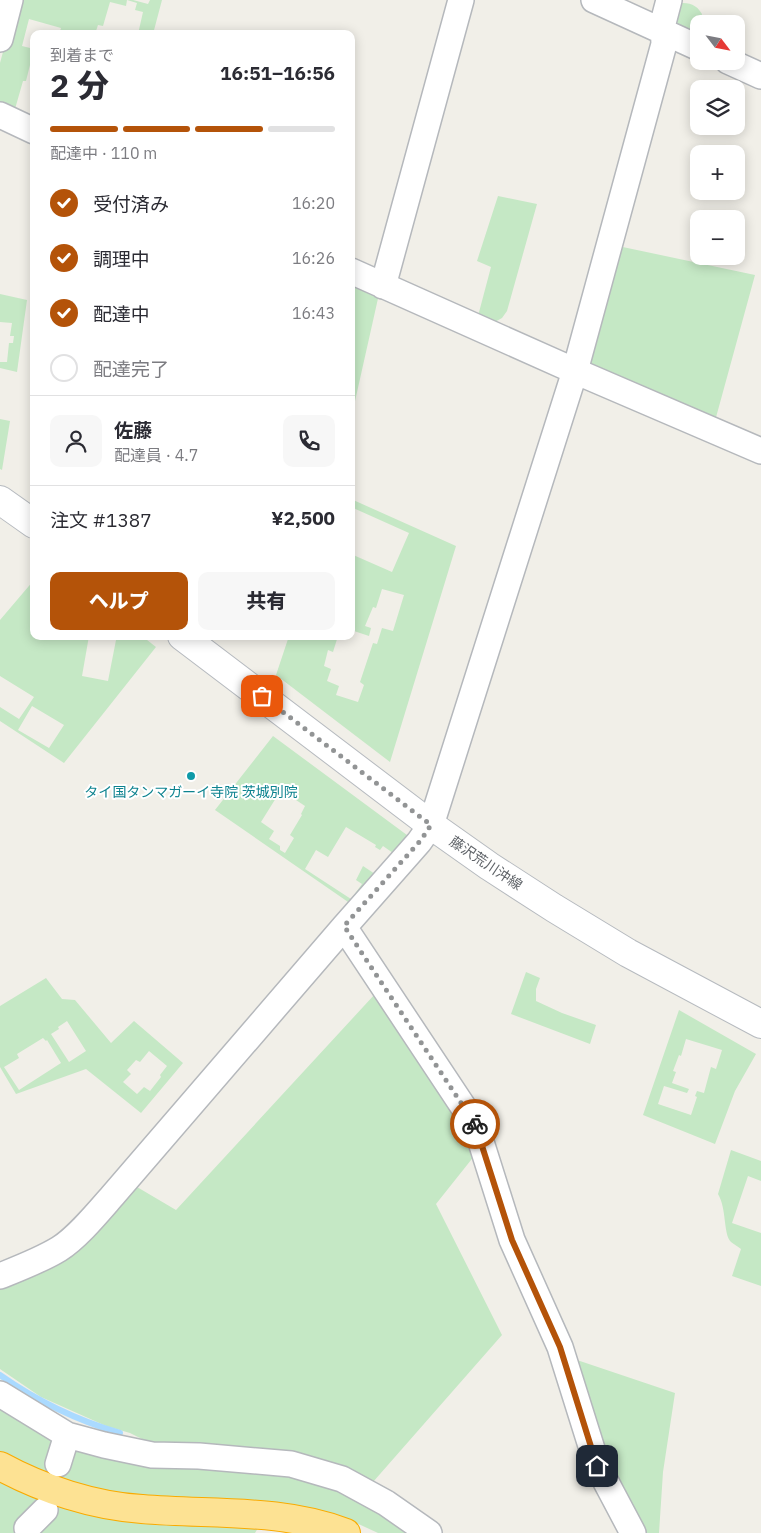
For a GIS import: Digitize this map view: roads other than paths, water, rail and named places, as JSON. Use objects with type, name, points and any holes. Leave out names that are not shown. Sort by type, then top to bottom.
[{"type":"highway","points":[[0,1466],[39,1484],[104,1504],[140,1509],[265,1515],[321,1525],[346,1533]]},
{"type":"main road","points":[[0,500],[30,521]]},
{"type":"main road","name":"藤沢荒川沖線","points":[[187,640],[431,825],[554,908],[628,953],[761,1024]]},
{"type":"street","points":[[0,39],[10,0]]},
{"type":"street","points":[[383,286],[460,0]]},
{"type":"street","points":[[594,0],[690,44]]},
{"type":"street","points":[[0,1276],[37,1261],[61,1248],[85,1225],[421,840],[431,825],[575,372],[664,44],[663,23],[669,0]]},
{"type":"street","points":[[745,69],[761,76]]},
{"type":"street","points":[[0,115],[30,129]]},
{"type":"street","points":[[355,273],[575,372],[761,451]]},
{"type":"street","points":[[344,926],[476,1126],[512,1240],[560,1347],[597,1466],[633,1533]]},
{"type":"street","points":[[0,1394],[67,1435],[152,1455],[199,1456],[291,1464],[342,1479],[362,1489],[429,1533]]},
{"type":"street","points":[[58,1464],[67,1435]]},
{"type":"street","points":[[27,1528],[45,1510]]},
{"type":"waterway","points":[[0,1375],[57,1409],[120,1433]]},
{"type":"place","name":"タイ国タンマガーイ寺院 茨城別院","points":[[191,776]]}]
